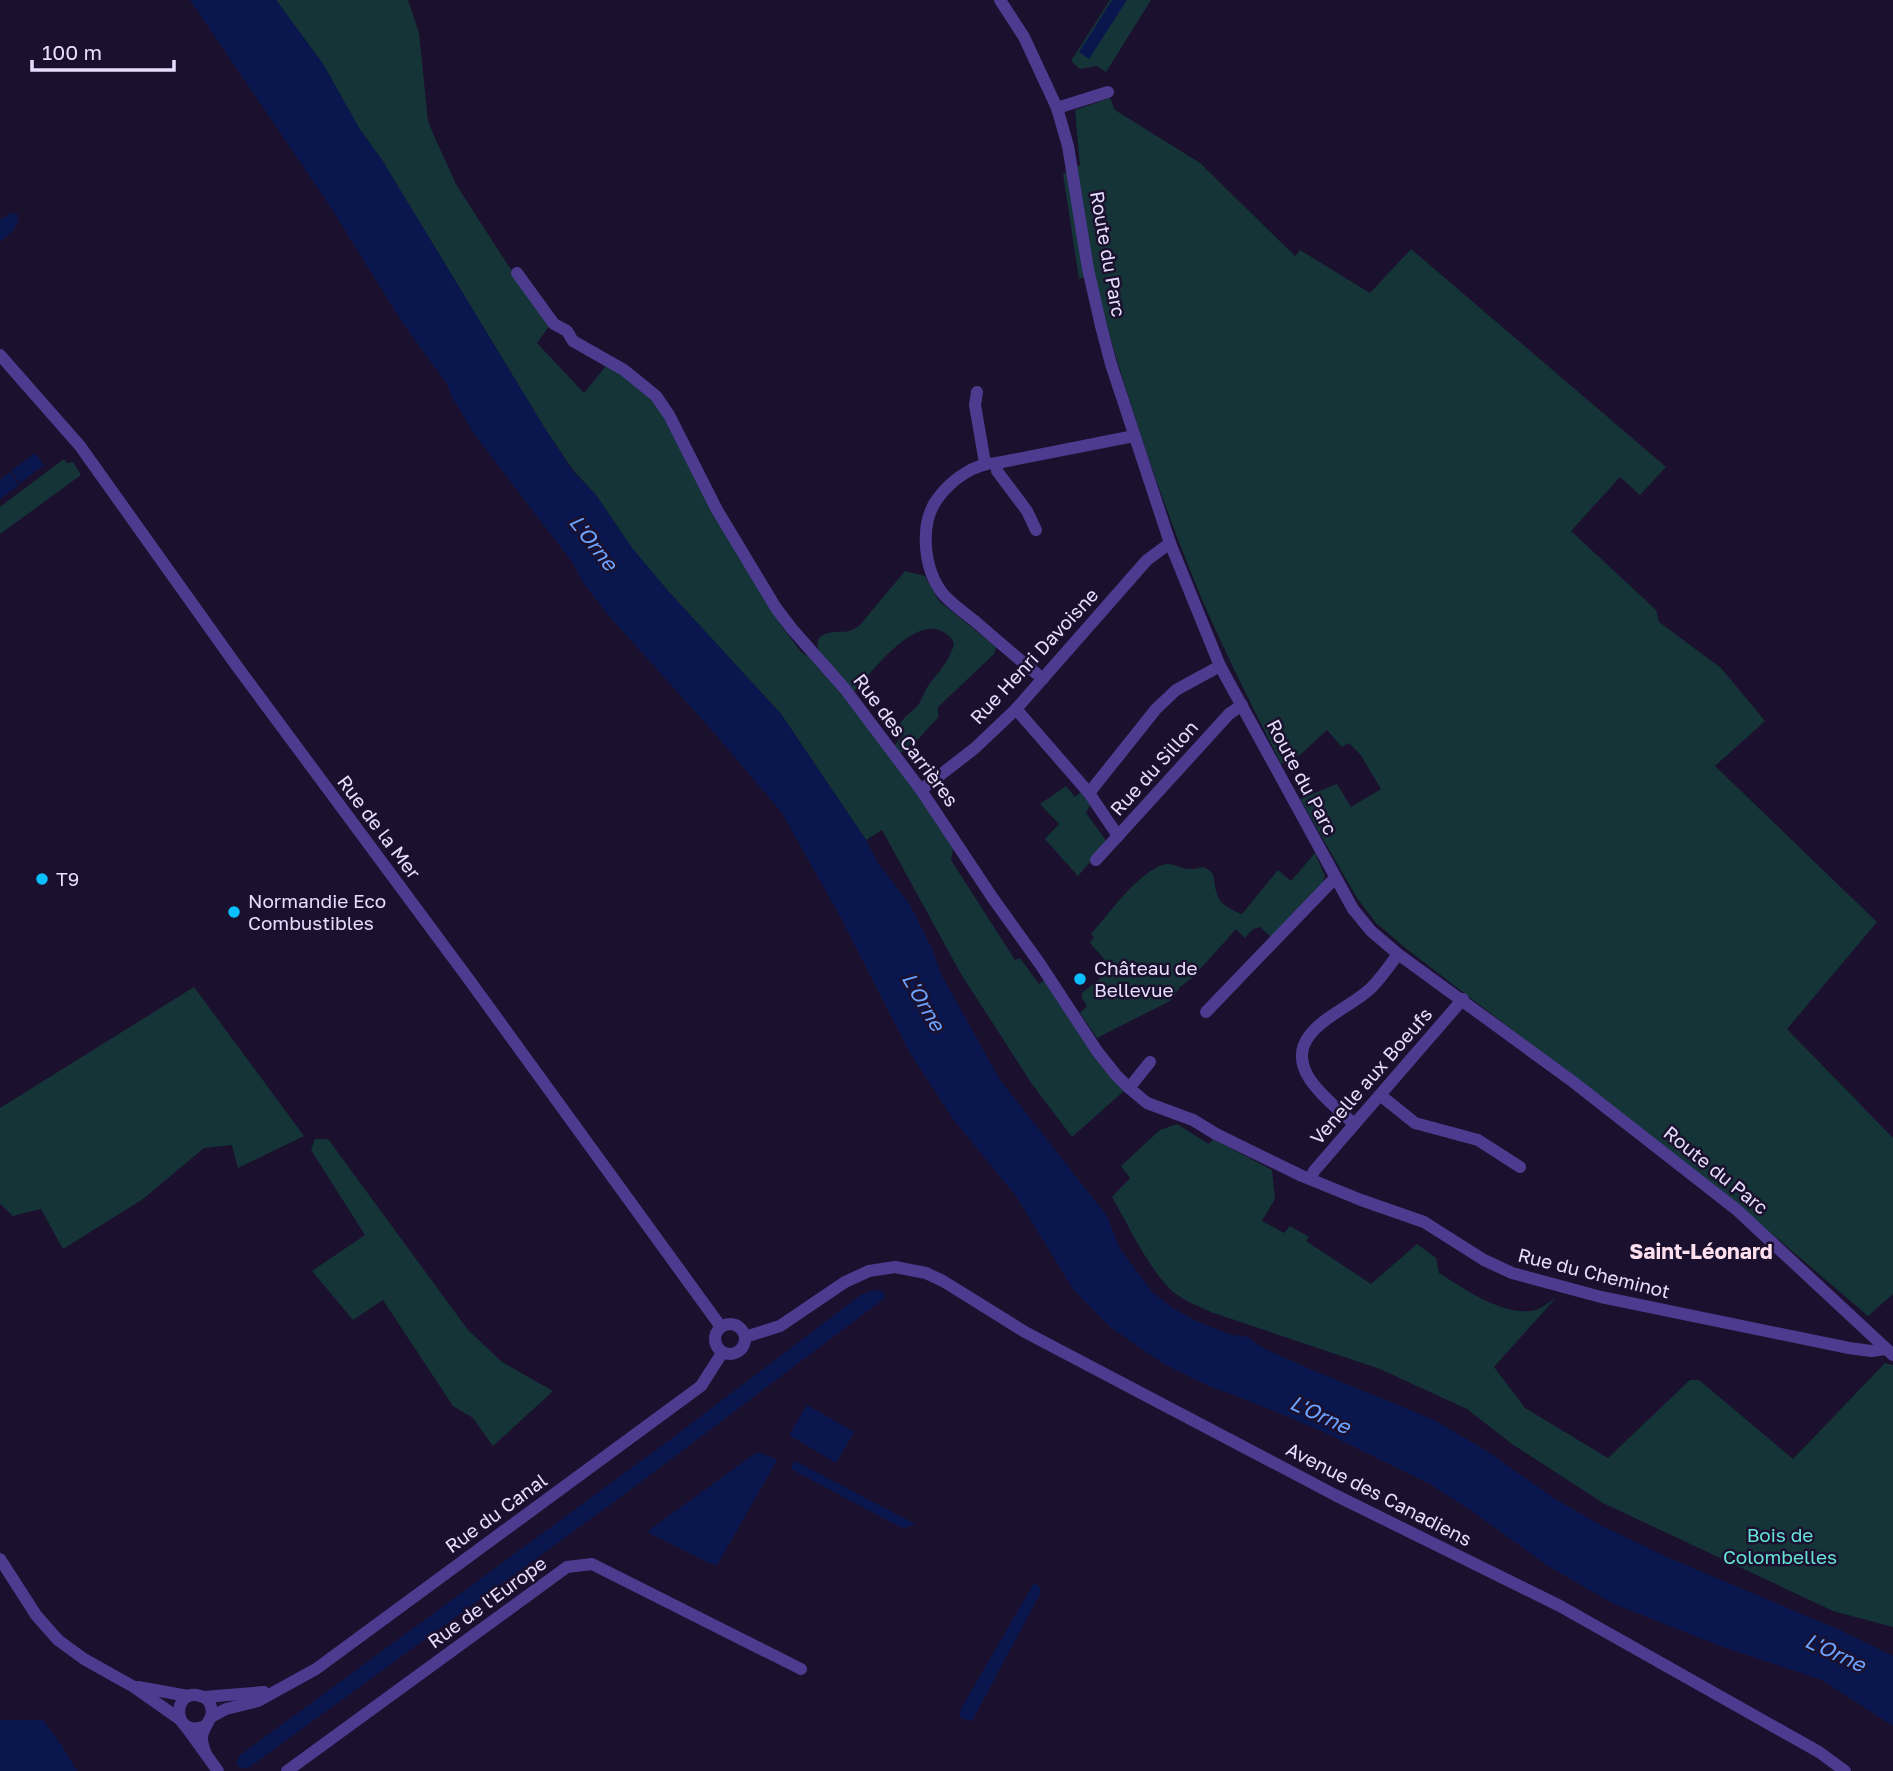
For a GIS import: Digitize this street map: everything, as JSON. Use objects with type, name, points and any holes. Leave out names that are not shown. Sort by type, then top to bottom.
[{"type":"street","name":"Route du Parc","points":[[1000,0],[1024,37],[1057,108],[1068,146],[1088,269],[1101,326],[1170,543],[1220,666],[1335,878],[1362,920],[1398,954],[1572,1081],[1737,1210],[1890,1352]]},
{"type":"street","points":[[1057,108],[1108,92]]},
{"type":"street","name":"Rue des Carrières","points":[[517,273],[554,324],[567,331],[573,341],[624,370],[656,396],[669,415],[717,510],[776,608],[845,689],[921,790],[1097,1051],[1129,1088],[1147,1103],[1193,1120],[1216,1134],[1310,1179]]},
{"type":"street","name":"Rue de la Mer","points":[[0,355],[80,446],[244,676],[462,970],[720,1327]]},
{"type":"street","points":[[977,392],[975,405],[991,463],[1027,511],[1036,530]]},
{"type":"street","points":[[1043,679],[943,593],[930,566],[926,531],[933,505],[943,491],[955,482],[991,463],[1134,436]]},
{"type":"street","name":"Rue Henri Davoisne","points":[[921,790],[975,748],[1016,709],[1147,560],[1170,543]]},
{"type":"street","points":[[1089,793],[1156,709],[1176,690],[1220,666]]},
{"type":"street","name":"Rue du Sillon","points":[[1096,860],[1229,715],[1242,705]]},
{"type":"street","points":[[1016,709],[1089,793],[1118,836]]},
{"type":"street","points":[[1206,1012],[1335,878]]},
{"type":"street","points":[[1354,1124],[1310,1080],[1305,1069],[1303,1048],[1308,1034],[1371,988],[1398,954]]},
{"type":"street","name":"Venelle aux Boeufs","points":[[1310,1179],[1314,1171],[1463,999]]},
{"type":"street","points":[[1129,1088],[1150,1062]]},
{"type":"street","points":[[1380,1095],[1415,1123],[1478,1140],[1520,1167]]},
{"type":"street","name":"Rue du Cheminot","points":[[1310,1179],[1424,1222],[1484,1260],[1528,1279],[1614,1300],[1849,1348],[1890,1352]]},
{"type":"street","name":"Avenue des Canadiens","points":[[746,1337],[780,1326],[854,1276],[869,1271],[890,1267],[913,1269],[936,1277],[1037,1339],[1335,1495],[1560,1606],[1819,1752],[1845,1771]]},
{"type":"street","points":[[730,1324],[740,1328],[746,1337],[741,1351],[732,1355],[722,1353],[715,1340],[720,1327],[730,1324]]},
{"type":"street","name":"Rue du Canal","points":[[0,1559],[36,1615],[58,1640],[194,1728],[226,1709],[258,1701],[316,1669],[701,1386],[722,1353]]},
{"type":"street","name":"Rue de l'Europe","points":[[287,1771],[567,1567],[592,1564],[801,1669]]},
{"type":"street","name":"Rue du Canal","points":[[134,1687],[204,1697],[238,1696],[278,1689]]},
{"type":"street","points":[[188,1696],[179,1709],[182,1722],[218,1771]]},
{"type":"street","points":[[204,1697],[211,1706],[202,1739],[206,1754]]},
{"type":"green space","points":[[276,0],[408,0],[419,33],[428,121],[457,186],[526,293],[550,325],[537,343],[584,393],[606,366],[627,377],[658,406],[705,498],[783,628],[801,652],[834,684],[920,796],[953,849],[951,860],[1015,960],[1020,958],[1039,984],[1046,979],[1105,1071],[1125,1090],[1072,1137],[1032,1084],[961,974],[882,830],[866,840],[781,714],[668,591],[632,548],[596,495],[573,470],[544,427],[382,160],[359,128],[323,64]]},
{"type":"green space","points":[[1110,0],[1151,0],[1106,72],[1097,66],[1080,69],[1071,61]]},
{"type":"green space","points":[[1110,98],[1115,110],[1200,163],[1295,256],[1300,250],[1370,293],[1411,249],[1666,467],[1640,495],[1620,477],[1571,531],[1656,610],[1659,622],[1721,668],[1765,721],[1715,766],[1877,922],[1787,1029],[1893,1138],[1893,1294],[1868,1316],[1717,1187],[1408,950],[1376,923],[1357,898],[1300,799],[1337,784],[1351,807],[1381,789],[1360,754],[1349,743],[1342,747],[1327,730],[1301,754],[1281,764],[1216,630],[1181,547],[1140,432],[1093,275],[1079,279],[1063,174],[1080,165],[1075,110]]},
{"type":"green space","points":[[64,459],[67,463],[73,462],[81,475],[0,534],[0,507]]},
{"type":"green space","points":[[905,571],[925,576],[939,601],[996,647],[994,654],[938,707],[938,718],[914,743],[899,753],[894,746],[903,735],[900,724],[918,705],[947,660],[954,646],[951,638],[937,629],[924,630],[910,636],[883,659],[853,693],[825,662],[818,644],[820,637],[848,631],[860,625]]},
{"type":"green space","points":[[1066,786],[1075,797],[1081,792],[1090,805],[1086,813],[1107,842],[1078,876],[1045,839],[1059,824],[1040,804]]},
{"type":"green space","points":[[1315,853],[1325,876],[1322,885],[1272,938],[1260,927],[1253,929],[1245,938],[1236,929],[1170,1001],[1097,1038],[1080,1013],[1087,1006],[1082,993],[1100,979],[1106,970],[1103,958],[1090,942],[1094,937],[1091,934],[1136,882],[1157,867],[1167,864],[1186,869],[1204,867],[1213,874],[1223,904],[1242,914],[1278,870],[1291,881]]},
{"type":"green space","points":[[194,987],[304,1136],[238,1168],[232,1145],[204,1148],[143,1199],[63,1249],[41,1209],[13,1216],[0,1204],[0,1108]]},
{"type":"green space","name":"Bois de Colombelles","points":[[1177,1124],[1209,1144],[1213,1139],[1272,1170],[1275,1199],[1262,1221],[1284,1233],[1290,1226],[1309,1237],[1306,1241],[1371,1284],[1417,1244],[1436,1258],[1439,1273],[1498,1306],[1511,1310],[1536,1310],[1555,1299],[1494,1367],[1525,1408],[1608,1458],[1690,1380],[1699,1380],[1793,1459],[1885,1363],[1893,1365],[1893,1627],[1833,1611],[1603,1503],[1512,1444],[1467,1409],[1380,1369],[1211,1312],[1177,1295],[1152,1266],[1112,1197],[1130,1178],[1121,1166],[1160,1130]]},
{"type":"green space","points":[[315,1139],[328,1139],[468,1330],[502,1362],[553,1391],[493,1446],[473,1418],[453,1406],[383,1300],[353,1320],[312,1271],[365,1235],[311,1150]]},
{"type":"water","name":"L'Orne","points":[[190,0],[276,0],[323,64],[359,128],[382,160],[572,470],[596,495],[632,548],[668,591],[781,714],[866,840],[878,863],[910,905],[933,951],[941,974],[1000,1080],[1107,1216],[1119,1247],[1152,1292],[1174,1309],[1198,1322],[1229,1334],[1248,1337],[1261,1347],[1305,1367],[1434,1420],[1485,1450],[1555,1499],[1602,1526],[1893,1656],[1893,1726],[1822,1680],[1723,1647],[1614,1604],[1548,1566],[1430,1484],[1322,1431],[1211,1387],[1164,1364],[1110,1327],[1073,1289],[1016,1196],[953,1119],[910,1053],[841,918],[782,813],[609,616],[584,584],[572,562],[475,435],[447,384],[402,322],[328,203]]},
{"type":"water","points":[[1112,0],[1127,0],[1089,59],[1079,52]]},
{"type":"water","points":[[11,213],[18,215],[17,223],[0,242],[0,220]]},
{"type":"water","points":[[35,453],[44,465],[20,483],[11,471]]},
{"type":"water","points":[[10,472],[19,485],[0,499],[0,480]]},
{"type":"water","points":[[874,1290],[883,1291],[885,1298],[614,1502],[248,1768],[240,1768],[236,1763],[239,1756],[671,1439],[862,1294]]},
{"type":"water","points":[[807,1405],[854,1432],[836,1463],[789,1435]]},
{"type":"water","points":[[757,1452],[776,1459],[776,1462],[717,1565],[649,1533],[648,1531]]},
{"type":"water","points":[[793,1462],[915,1524],[900,1527],[791,1469]]},
{"type":"water","points":[[1034,1583],[1040,1587],[1040,1594],[972,1721],[963,1719],[959,1714],[962,1707]]},
{"type":"water","points":[[0,1720],[43,1720],[77,1771],[0,1771]]},
{"type":"place","name":"T9","points":[[42,879]]},
{"type":"place","name":"Normandie Eco Combustibles","points":[[234,912]]},
{"type":"place","name":"Château de Bellevue","points":[[1080,979]]},
{"type":"district","name":"Saint-Léonard","points":[[1701,1252]]}]
